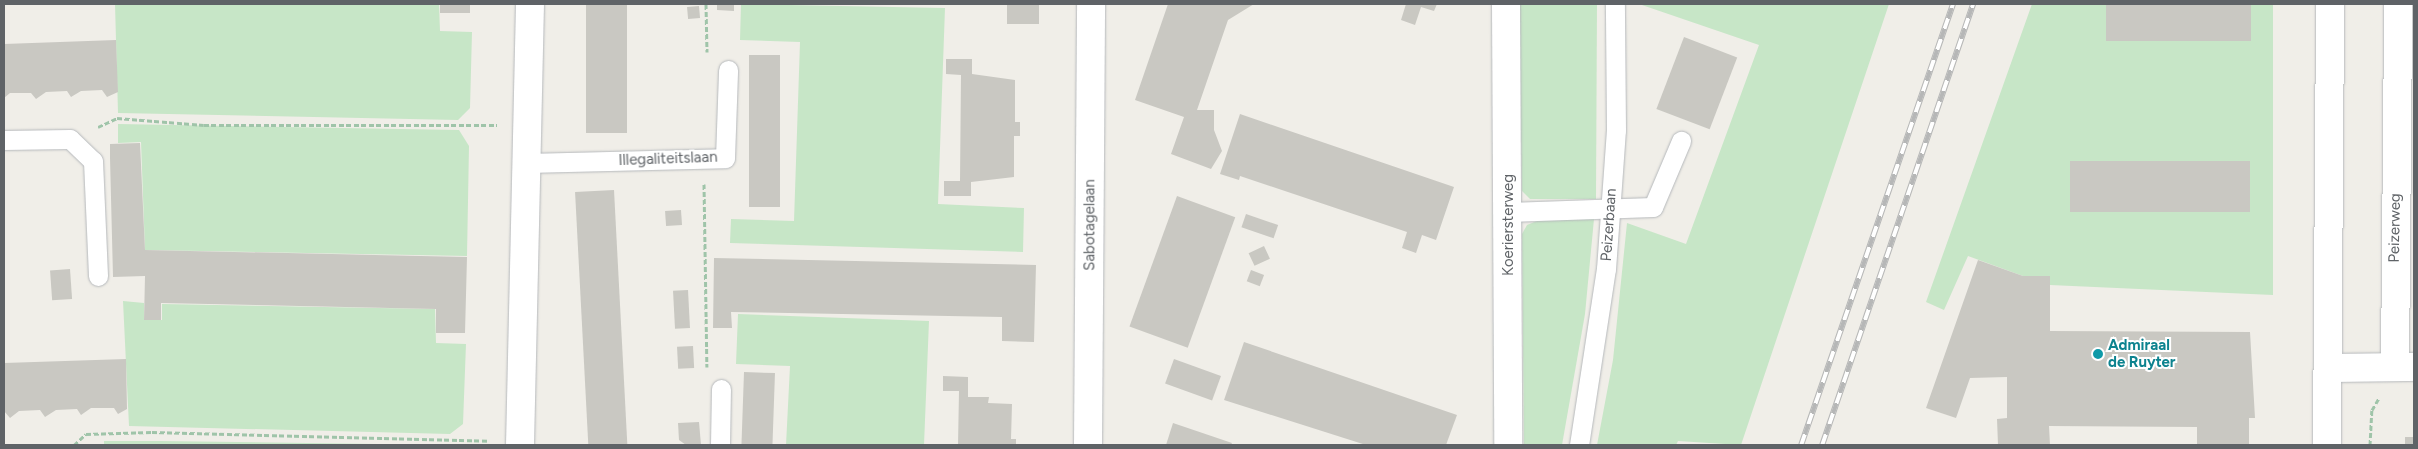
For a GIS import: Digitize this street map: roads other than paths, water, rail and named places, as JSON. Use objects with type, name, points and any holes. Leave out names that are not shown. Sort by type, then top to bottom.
[{"type":"street","points":[[520,443],[524,163],[530,4]]},
{"type":"street","name":"Sabotagelaan","points":[[1088,445],[1091,4]]},
{"type":"street","name":"Koeriersterweg","points":[[1506,4],[1508,445]]},
{"type":"street","points":[[2327,445],[2330,4]]},
{"type":"street","name":"Peizerweg","points":[[2398,4],[2404,367]]},
{"type":"street","points":[[2328,368],[2404,367]]},
{"type":"lane","name":"Peizerbaan","points":[[1580,445],[1599,322],[1611,208],[1615,4]]},
{"type":"lane","name":"Illegaliteitslaan","points":[[524,163],[725,158],[728,70]]},
{"type":"lane","points":[[4,140],[70,139],[92,161],[98,276]]},
{"type":"lane","points":[[1508,212],[1652,208],[1682,140]]},
{"type":"lane","points":[[720,445],[721,390]]},
{"type":"railway","points":[[1801,445],[1953,4]]},
{"type":"railway","points":[[1822,445],[1973,4]]},
{"type":"place","name":"Admiraal de Ruyter","points":[[2098,354]]}]
